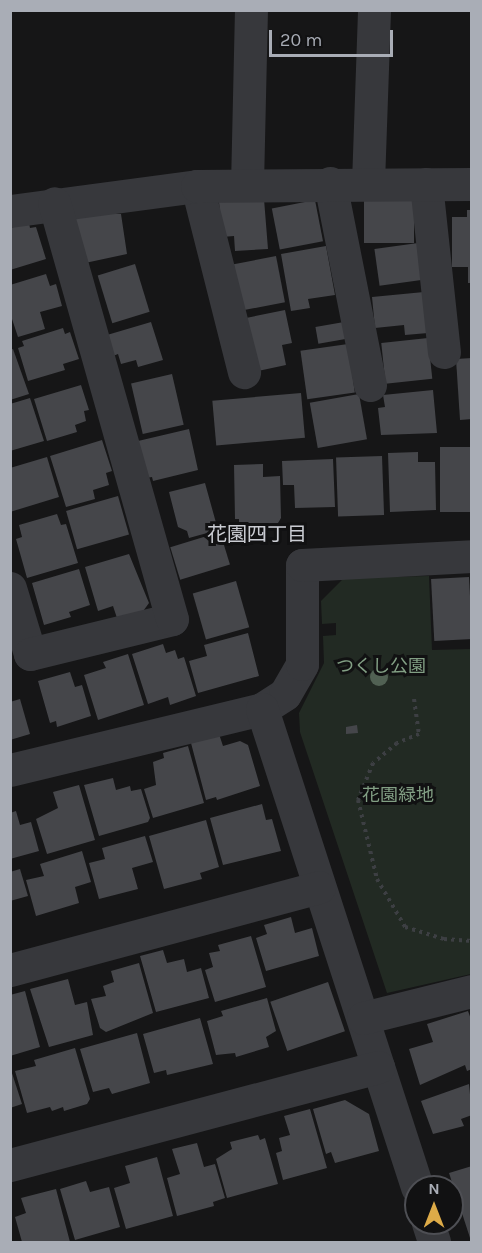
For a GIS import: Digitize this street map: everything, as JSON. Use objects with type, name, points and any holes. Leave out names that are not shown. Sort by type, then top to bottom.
[{"type":"street","points":[[247,185],[250,10]]},
{"type":"street","points":[[368,183],[374,10]]},
{"type":"street","points":[[330,183],[370,385]]},
{"type":"street","points":[[10,211],[54,203],[197,186],[330,183],[471,184]]},
{"type":"street","points":[[426,184],[444,352]]},
{"type":"street","points":[[197,186],[244,372]]},
{"type":"street","points":[[10,588],[30,654],[172,619],[54,203]]},
{"type":"street","points":[[10,770],[262,709],[285,694],[302,664],[302,565],[471,556]]},
{"type":"street","points":[[262,709],[413,1175]]},
{"type":"street","points":[[10,970],[319,887]]},
{"type":"street","points":[[363,1018],[471,991]]},
{"type":"street","points":[[10,1165],[378,1066]]},
{"type":"path","points":[[414,699],[419,734],[398,743],[373,763],[358,800],[377,879],[405,927],[444,939],[471,941]]},
{"type":"green space","name":"花園緑地","points":[[429,576],[432,650],[471,649],[471,974],[387,993],[300,732],[299,713],[324,663],[323,636],[336,635],[336,623],[322,624],[321,601],[344,578]]},
{"type":"building","points":[[264,199],[268,249],[235,251],[234,236],[222,237],[219,202]]},
{"type":"building","points":[[315,200],[323,241],[280,250],[272,208]]},
{"type":"building","points":[[364,200],[414,200],[414,243],[364,243]]},
{"type":"building","points":[[114,208],[116,214],[121,214],[127,254],[85,263],[74,217]]},
{"type":"building","points":[[467,210],[472,210],[472,283],[468,283],[468,267],[452,267],[452,217],[467,217]]},
{"type":"building","points":[[29,223],[30,228],[36,227],[46,259],[10,270],[10,228]]},
{"type":"building","points":[[418,243],[423,280],[380,286],[374,249]]},
{"type":"building","points":[[326,246],[335,295],[308,299],[310,308],[291,311],[281,254]]},
{"type":"building","points":[[276,256],[285,302],[243,310],[234,264]]},
{"type":"building","points":[[135,264],[150,312],[112,323],[98,275]]},
{"type":"building","points":[[46,274],[50,286],[56,284],[62,306],[40,312],[45,329],[18,337],[10,313],[10,285]]},
{"type":"building","points":[[424,292],[428,333],[405,335],[404,325],[375,328],[372,297]]},
{"type":"building","points":[[285,310],[292,343],[282,345],[286,365],[258,371],[246,318]]},
{"type":"building","points":[[151,322],[163,360],[138,367],[136,360],[121,364],[118,354],[113,356],[107,335]]},
{"type":"building","points":[[344,322],[347,339],[318,344],[315,327]]},
{"type":"building","points":[[63,328],[65,334],[70,332],[79,359],[63,364],[65,370],[28,381],[18,348],[24,346],[22,341]]},
{"type":"building","points":[[428,338],[432,379],[386,384],[381,343]]},
{"type":"building","points":[[348,344],[355,393],[307,399],[300,351]]},
{"type":"building","points":[[13,349],[29,394],[10,400],[10,350]]},
{"type":"building","points":[[472,358],[472,419],[460,420],[456,359]]},
{"type":"building","points":[[172,374],[184,425],[143,434],[131,383]]},
{"type":"building","points":[[81,385],[89,410],[84,411],[86,421],[75,425],[77,432],[47,441],[34,399]]},
{"type":"building","points":[[433,390],[437,433],[381,435],[378,408],[385,407],[383,395]]},
{"type":"building","points":[[301,393],[305,438],[216,446],[212,401]]},
{"type":"building","points":[[359,394],[367,439],[318,448],[310,403]]},
{"type":"building","points":[[30,398],[44,441],[10,451],[10,404]]},
{"type":"building","points":[[189,429],[198,470],[153,481],[152,477],[146,478],[138,441]]},
{"type":"building","points":[[102,440],[112,471],[106,473],[109,485],[93,490],[95,499],[66,507],[50,456]]},
{"type":"building","points":[[440,447],[472,447],[472,512],[440,512]]},
{"type":"building","points":[[418,452],[418,462],[435,462],[436,510],[390,512],[388,453]]},
{"type":"building","points":[[382,456],[384,515],[338,517],[336,458]]},
{"type":"building","points":[[47,457],[59,497],[10,512],[10,468]]},
{"type":"building","points":[[333,459],[335,507],[295,508],[294,485],[283,485],[282,461]]},
{"type":"building","points":[[263,464],[263,477],[280,476],[281,518],[278,523],[239,524],[239,519],[235,519],[234,465]]},
{"type":"building","points":[[205,483],[218,530],[189,538],[187,531],[178,527],[169,492]]},
{"type":"building","points":[[118,496],[129,534],[77,549],[66,511]]},
{"type":"building","points":[[57,514],[61,525],[66,524],[78,563],[27,578],[16,539],[22,537],[19,525]]},
{"type":"building","points":[[220,532],[230,565],[180,580],[170,547]]},
{"type":"building","points":[[129,554],[149,603],[141,614],[118,621],[113,606],[98,611],[85,567]]},
{"type":"building","points":[[79,569],[90,605],[69,612],[71,617],[44,625],[32,583]]},
{"type":"building","points":[[469,577],[472,639],[434,641],[431,579]]},
{"type":"building","points":[[236,581],[249,627],[206,640],[193,593]]},
{"type":"building","points":[[248,633],[259,676],[198,693],[189,661],[207,656],[204,645]]},
{"type":"building","points":[[163,644],[166,653],[175,650],[178,659],[184,657],[196,696],[170,705],[168,697],[148,704],[132,654]]},
{"type":"building","points":[[128,654],[144,705],[98,720],[84,675],[106,668],[103,662]]},
{"type":"building","points":[[70,672],[75,687],[82,685],[91,716],[57,727],[56,721],[50,723],[38,681]]},
{"type":"building","points":[[20,699],[30,734],[10,740],[10,702]]},
{"type":"building","points":[[357,725],[358,733],[346,734],[346,727]]},
{"type":"building","points":[[219,734],[223,746],[240,741],[248,745],[260,786],[217,800],[216,797],[206,800],[191,743]]},
{"type":"building","points":[[188,746],[204,803],[153,818],[144,789],[156,785],[153,762],[164,758],[163,753]]},
{"type":"building","points":[[113,778],[116,790],[130,786],[131,791],[141,789],[150,818],[148,822],[99,836],[84,785]]},
{"type":"building","points":[[79,785],[95,840],[47,854],[36,819],[58,808],[53,792]]},
{"type":"building","points":[[262,804],[266,820],[272,819],[281,851],[223,865],[210,818]]},
{"type":"building","points":[[16,811],[20,825],[31,822],[39,851],[10,859],[10,813]]},
{"type":"building","points":[[206,820],[219,867],[200,873],[202,879],[164,889],[149,836]]},
{"type":"building","points":[[145,836],[153,862],[132,868],[138,889],[99,899],[89,863],[105,859],[102,848]]},
{"type":"building","points":[[82,851],[91,882],[75,887],[79,903],[36,916],[26,880],[44,876],[40,864]]},
{"type":"building","points":[[20,869],[28,896],[10,901],[10,872]]},
{"type":"building","points":[[291,917],[295,933],[312,928],[319,956],[266,971],[256,938],[267,934],[264,925]]},
{"type":"building","points":[[251,936],[266,987],[215,1002],[205,970],[213,967],[209,953],[220,951],[218,945]]},
{"type":"building","points":[[163,950],[167,963],[184,959],[187,972],[201,968],[209,998],[156,1012],[140,956]]},
{"type":"building","points":[[139,963],[153,1013],[106,1032],[100,1028],[91,999],[106,996],[103,986],[114,982],[111,971]]},
{"type":"building","points":[[68,979],[75,1005],[87,1002],[93,1035],[49,1047],[30,989]]},
{"type":"building","points":[[328,982],[345,1031],[287,1051],[270,1002]]},
{"type":"building","points":[[25,991],[40,1047],[10,1056],[10,995]]},
{"type":"building","points":[[267,998],[276,1031],[266,1037],[269,1047],[236,1057],[235,1053],[216,1055],[207,1021],[223,1016],[221,1011]]},
{"type":"building","points":[[468,1011],[472,1022],[472,1069],[467,1071],[465,1065],[420,1085],[409,1049],[433,1042],[427,1024]]},
{"type":"building","points":[[200,1018],[213,1064],[167,1075],[166,1070],[154,1073],[143,1034]]},
{"type":"building","points":[[137,1033],[150,1083],[112,1094],[109,1088],[93,1092],[80,1049]]},
{"type":"building","points":[[75,1048],[90,1099],[87,1104],[64,1111],[63,1107],[52,1111],[50,1107],[27,1113],[15,1071],[36,1066],[34,1060]]},
{"type":"building","points":[[10,1067],[22,1104],[10,1108]]},
{"type":"building","points":[[469,1084],[472,1115],[461,1119],[464,1126],[433,1134],[421,1101]]},
{"type":"building","points":[[345,1100],[369,1114],[379,1151],[335,1163],[331,1152],[326,1154],[313,1109]]},
{"type":"building","points":[[310,1109],[327,1168],[283,1180],[276,1153],[282,1151],[279,1138],[290,1135],[284,1116]]},
{"type":"building","points":[[258,1135],[260,1140],[265,1138],[278,1184],[227,1198],[216,1159],[232,1149],[230,1142]]},
{"type":"building","points":[[197,1143],[204,1167],[215,1164],[225,1198],[213,1202],[214,1206],[177,1216],[167,1178],[180,1174],[172,1149]]},
{"type":"building","points":[[157,1157],[173,1216],[126,1229],[114,1188],[130,1183],[125,1166]]},
{"type":"building","points":[[472,1166],[472,1241],[464,1219],[464,1175],[450,1175],[449,1173]]},
{"type":"building","points":[[86,1181],[90,1192],[109,1187],[120,1227],[75,1240],[60,1189]]},
{"type":"building","points":[[56,1189],[70,1242],[22,1242],[15,1217],[26,1213],[21,1198]]},
{"type":"district","name":"花園四丁目","points":[[257,534]]},
{"type":"park label","name":"つくし公園","points":[[381,666]]}]
